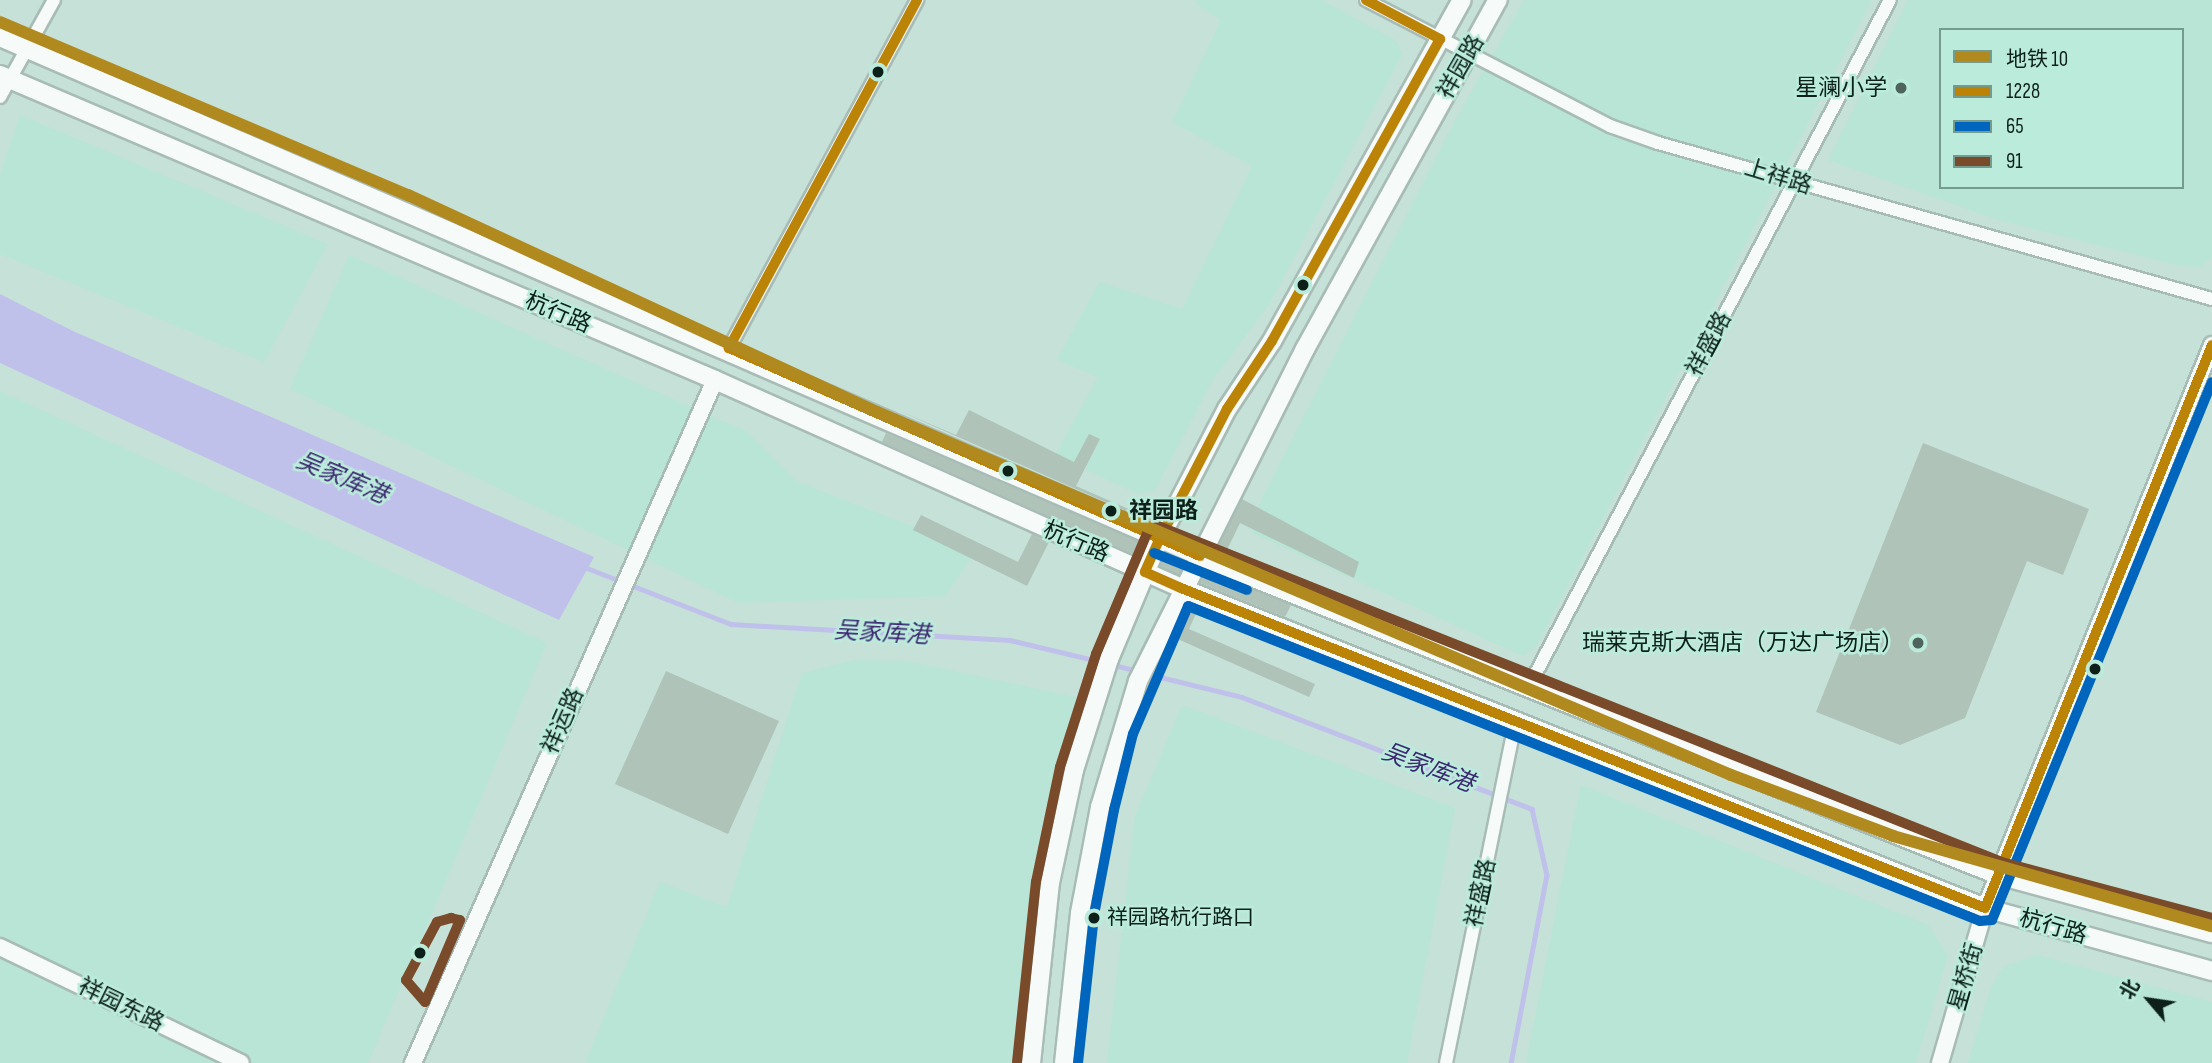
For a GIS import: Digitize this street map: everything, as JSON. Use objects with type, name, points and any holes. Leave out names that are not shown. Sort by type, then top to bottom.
[{"type":"main road","name":"祥园路","points":[[1031,1063],[1050,883],[1074,770],[1091,707],[1145,572],[1227,409],[1272,341],[1462,0]]},
{"type":"main road","name":"祥园路","points":[[1064,1063],[1080,913],[1100,807],[1121,729],[1181,588],[1198,555],[1498,0]]},
{"type":"main road","name":"杭行路","points":[[0,37],[729,348],[1159,540],[1998,875],[2212,933]]},
{"type":"main road","name":"杭行路","points":[[4,76],[715,380],[1181,588],[1985,908],[2212,971]]},
{"type":"street","points":[[0,97],[4,76],[26,47],[54,0]]},
{"type":"street","points":[[729,348],[917,0]]},
{"type":"street","name":"上祥路","points":[[1366,0],[1610,126],[1794,182],[2212,299]]},
{"type":"street","name":"祥盛路","points":[[1528,688],[1890,0]]},
{"type":"street","name":"星桥街","points":[[1940,1063],[1985,908],[2212,345]]},
{"type":"street","name":"祥运路","points":[[413,1063],[715,380]]},
{"type":"street","name":"祥盛路","points":[[1446,1063],[1515,723]]},
{"type":"street","name":"祥园东路","points":[[0,947],[241,1063]]},
{"type":"shaded area","points":[[1197,0],[1322,0],[1395,40],[1403,53],[1270,303],[1212,381],[1155,490],[1138,494],[1055,455],[1098,377],[1057,360],[1099,282],[1182,309],[1252,166],[1172,122],[1221,20],[1195,4]]},
{"type":"shaded area","points":[[1524,0],[1872,0],[1537,645],[1523,656],[1252,533],[1255,512],[1453,124]]},
{"type":"shaded area","name":"星澜小学","points":[[1908,0],[2212,0],[2212,256],[2200,267],[2181,266],[1998,220],[1828,160]]},
{"type":"shaded area","points":[[20,115],[328,244],[264,362],[0,254],[0,175]]},
{"type":"shaded area","points":[[349,255],[747,432],[798,482],[976,551],[945,596],[739,603],[290,389]]},
{"type":"shaded area","points":[[0,391],[547,643],[368,1063],[0,1063]]},
{"type":"shaded area","points":[[855,660],[907,661],[1076,697],[1047,840],[1022,1063],[585,1063],[660,882],[727,907],[802,673]]},
{"type":"shaded area","points":[[1182,705],[1455,808],[1407,1063],[1107,1063],[1135,816]]},
{"type":"shaded area","points":[[1581,785],[1928,925],[1948,956],[1916,1063],[1526,1063]]},
{"type":"shaded area","points":[[2037,955],[2212,1002],[2212,1063],[1968,1063],[1991,987],[2003,967]]},
{"type":"water","points":[[0,294],[73,331],[594,557],[559,620],[0,363]]},
{"type":"building","points":[[897,410],[956,435],[969,410],[1074,462],[1089,434],[1100,439],[1076,486],[1156,521],[1155,524]]},
{"type":"building","points":[[886,433],[1145,544],[1140,557],[882,442]]},
{"type":"building","name":"瑞莱克斯大酒店（万达广场店）","points":[[1923,443],[2089,509],[2063,575],[2027,561],[1965,718],[1900,745],[1816,712]]},
{"type":"building","points":[[1242,499],[1359,562],[1354,578],[1240,523],[1226,552],[1300,584],[1216,551]]},
{"type":"building","points":[[921,515],[1018,562],[1032,534],[1049,542],[1027,586],[913,530]]},
{"type":"building","points":[[1166,553],[1185,562],[1179,575],[1160,566]]},
{"type":"building","points":[[1206,571],[1291,605],[1285,617],[1200,583]]},
{"type":"building","points":[[1190,604],[1199,607],[1189,629],[1315,684],[1309,697],[1173,637]]},
{"type":"building","points":[[666,671],[779,721],[728,834],[615,784]]},
{"type":"waterway","name":"吴家库港","points":[[582,566],[731,624],[1010,640],[1102,662]]},
{"type":"waterway","name":"吴家库港","points":[[1110,664],[1139,671]]},
{"type":"waterway","name":"吴家库港","points":[[1148,674],[1242,697],[1532,809],[1547,875],[1511,1063]]},
{"type":"metro line","name":"10","points":[[0,22],[408,195],[877,412],[1731,775],[1893,836],[2212,926]]},
{"type":"transit line","name":"1228","points":[[917,0],[729,348],[1200,556]]},
{"type":"transit line","name":"1228","points":[[1366,0],[1440,39],[1272,341],[1227,409],[1159,540],[1145,572],[1181,588],[1985,908],[2212,345]]},
{"type":"transit line","name":"65","points":[[1078,1063],[1094,915],[1114,810],[1133,734],[1188,606],[1980,921],[1992,920],[2212,382]]},
{"type":"transit line","name":"91","points":[[1017,1062],[1036,882],[1060,767],[1096,654],[1147,533],[1158,526],[2002,862],[2212,918]]},
{"type":"transit line","name":"65","points":[[1154,553],[1247,590]]},
{"type":"transit line","name":"91","points":[[451,918],[460,920],[425,1002],[406,980],[437,922],[451,918]]},
{"type":"place","name":"星澜小学","points":[[1901,88]]},
{"type":"place","name":"祥园路","points":[[1111,511]]},
{"type":"place","name":"瑞莱克斯大酒店（万达广场店）","points":[[1918,643]]},
{"type":"place","name":"祥园路杭行路口","points":[[1094,918]]}]
